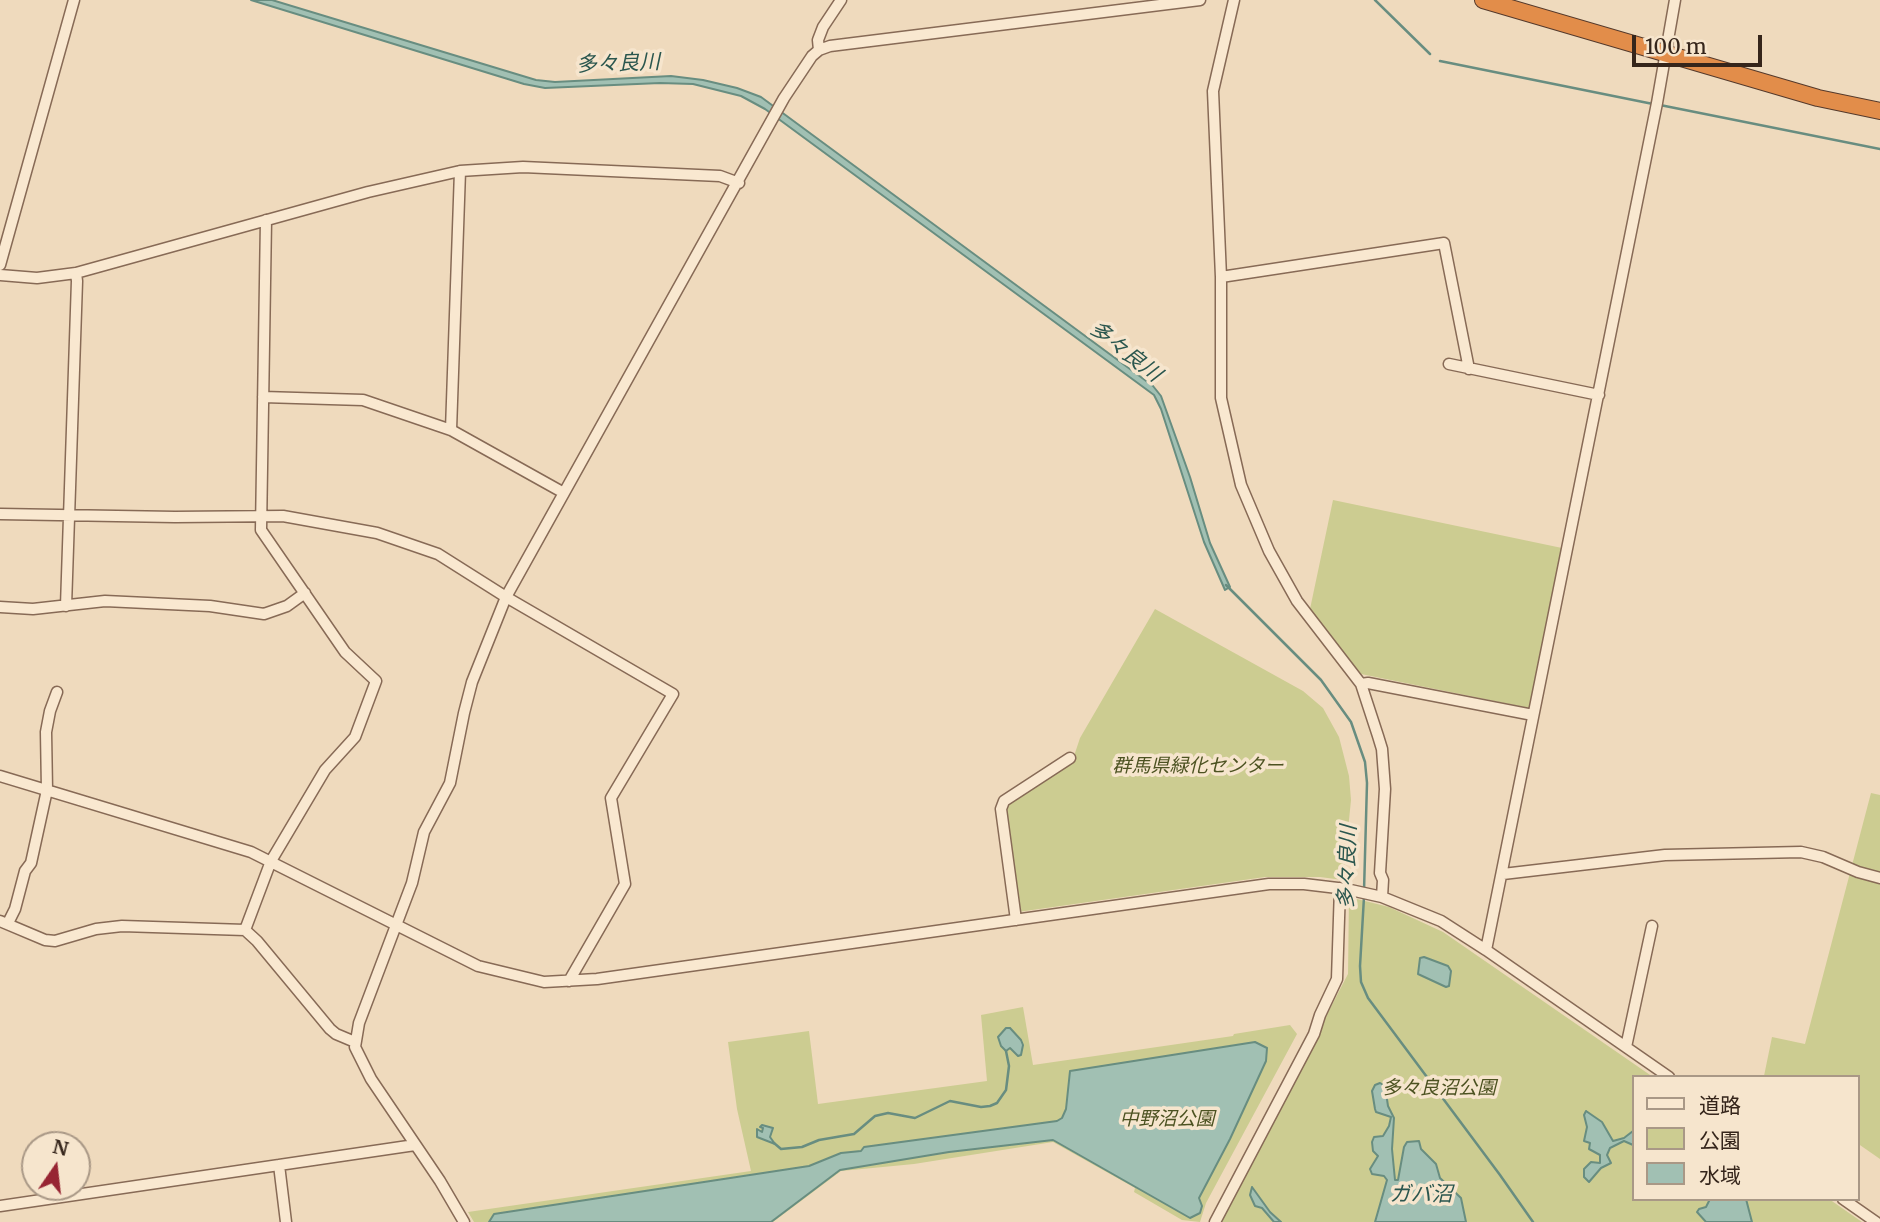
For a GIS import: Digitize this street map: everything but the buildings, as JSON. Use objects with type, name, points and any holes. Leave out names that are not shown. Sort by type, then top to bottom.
[{"type":"highway","points":[[1483,0],[1818,99],[1880,111]]},
{"type":"street","points":[[0,265],[74,0]]},
{"type":"street","points":[[819,50],[818,40],[823,27],[841,0]]},
{"type":"street","points":[[464,1222],[440,1181],[371,1079],[355,1042],[359,1023],[412,883],[428,821],[450,783],[472,682],[506,597],[784,98],[803,68],[819,50],[869,40],[1200,0]]},
{"type":"street","points":[[1234,0],[1213,91],[1221,277],[1221,398],[1241,485],[1269,551],[1290,590],[1361,684],[1382,749],[1385,789],[1380,873],[1383,880],[1380,896]]},
{"type":"street","points":[[1486,950],[1599,395],[1675,0]]},
{"type":"street","points":[[0,275],[37,278],[76,273],[368,192],[460,171],[497,167],[549,168],[720,176],[738,183]]},
{"type":"street","points":[[451,430],[460,171]]},
{"type":"street","points":[[245,930],[271,862],[325,770],[355,737],[376,681],[345,652],[261,530],[266,220]]},
{"type":"street","points":[[1221,277],[1444,243],[1469,369]]},
{"type":"street","points":[[66,606],[76,273]]},
{"type":"street","points":[[1449,363],[1599,395]]},
{"type":"street","points":[[263,397],[363,400],[451,430],[564,493]]},
{"type":"street","points":[[0,514],[283,516],[377,533],[438,554],[506,597],[673,694],[611,798],[625,884],[569,981]]},
{"type":"street","points":[[0,607],[33,609],[105,601],[211,606],[264,614],[287,606],[305,593]]},
{"type":"street","points":[[1361,684],[1368,683],[1533,715]]},
{"type":"street","points":[[57,692],[46,732],[47,790],[31,863],[25,872],[15,909],[4,922],[45,940],[55,941],[96,929],[122,926],[245,930],[330,1029],[355,1042]]},
{"type":"street","points":[[1016,920],[1001,809],[1004,802],[1070,758]]},
{"type":"street","points":[[0,776],[238,847],[478,966],[544,982],[649,972],[1269,884],[1304,884],[1345,889],[1380,896],[1441,921],[1666,1075]]},
{"type":"street","points":[[1503,874],[1665,855],[1801,852],[1823,857],[1880,878]]},
{"type":"street","points":[[1215,1222],[1317,1027],[1338,974],[1345,889]]},
{"type":"street","points":[[1626,1047],[1652,926]]},
{"type":"street","points":[[0,1206],[415,1145]]},
{"type":"street","points":[[279,1165],[286,1222]]},
{"type":"street","points":[[1846,1201],[1876,1222]]},
{"type":"green space","points":[[1333,500],[1562,548],[1529,708],[1361,674],[1310,609]]},
{"type":"green space","name":"群馬県緑化センター","points":[[1155,609],[1303,691],[1323,708],[1339,737],[1349,776],[1351,800],[1343,880],[1320,877],[1265,877],[1018,912],[1005,810],[1007,804],[1072,762],[1080,738]]},
{"type":"green space","points":[[1871,793],[1880,795],[1880,1159],[1859,1144],[1859,1075],[1764,1075],[1772,1037],[1805,1044]]},
{"type":"green space","name":"多々良沼公園","points":[[1349,897],[1389,907],[1443,932],[1650,1075],[1632,1075],[1632,1201],[1832,1201],[1862,1222],[1219,1222],[1348,974]]},
{"type":"green space","name":"中野沼公園","points":[[1023,1007],[1033,1065],[1233,1036],[1290,1025],[1297,1034],[1206,1203],[1200,1222],[1182,1220],[1134,1192],[1135,1188],[1053,1142],[914,1164],[841,1171],[773,1222],[474,1222],[468,1212],[751,1171],[737,1109],[728,1042],[809,1031],[818,1104],[987,1081],[981,1015]]},
{"type":"water","points":[[251,0],[272,0],[536,80],[555,82],[671,76],[703,80],[761,97],[1153,386],[1161,396],[1210,543],[1230,587],[1225,590],[1204,542],[1161,409],[1154,395],[765,109],[741,96],[693,84],[545,88],[524,84]]},
{"type":"water","points":[[1420,958],[1448,966],[1451,971],[1449,986],[1418,974]]},
{"type":"water","points":[[1006,1028],[1010,1028],[1021,1040],[1021,1055],[1018,1056],[1010,1048],[1006,1051],[1001,1046],[998,1037]]},
{"type":"water","points":[[1255,1042],[1267,1048],[1266,1061],[1199,1198],[1202,1206],[1200,1213],[1190,1218],[1053,1140],[949,1152],[840,1170],[771,1222],[489,1222],[494,1214],[809,1166],[841,1153],[861,1151],[864,1147],[1057,1121],[1062,1118],[1066,1109],[1070,1071]]},
{"type":"water","name":"ガバ沼","points":[[1380,1083],[1385,1086],[1388,1106],[1394,1118],[1392,1149],[1395,1180],[1398,1180],[1407,1142],[1419,1141],[1421,1149],[1436,1164],[1440,1178],[1461,1198],[1466,1222],[1375,1222],[1387,1180],[1384,1176],[1372,1174],[1370,1169],[1378,1156],[1373,1151],[1372,1142],[1374,1137],[1383,1136],[1391,1117],[1376,1112],[1375,1109],[1372,1091],[1375,1085]]},
{"type":"water","points":[[1586,1111],[1602,1122],[1613,1141],[1624,1138],[1632,1132],[1632,1145],[1624,1141],[1610,1148],[1607,1155],[1611,1163],[1601,1168],[1589,1182],[1584,1177],[1584,1169],[1591,1162],[1600,1163],[1600,1155],[1589,1149],[1590,1143],[1584,1141],[1587,1127],[1584,1115]]},
{"type":"water","points":[[762,1125],[773,1128],[770,1137],[775,1144],[757,1137],[757,1129],[762,1132]]},
{"type":"water","points":[[1252,1187],[1281,1222],[1274,1222],[1262,1208],[1255,1206],[1250,1195]]},
{"type":"water","points":[[1709,1201],[1747,1201],[1752,1222],[1706,1222],[1697,1212],[1706,1207]]},
{"type":"waterway","points":[[1375,0],[1430,54]]},
{"type":"waterway","points":[[1440,61],[1653,104]]},
{"type":"waterway","points":[[1660,105],[1880,149]]},
{"type":"waterway","name":"多々良川","points":[[1226,585],[1321,680],[1351,722],[1365,762],[1367,783],[1364,891]]},
{"type":"waterway","name":"多々良川","points":[[1364,897],[1360,966],[1361,982],[1368,998],[1533,1222]]},
{"type":"waterway","points":[[774,1143],[781,1149],[802,1147],[819,1140],[854,1134],[875,1116],[888,1113],[915,1118],[950,1101],[981,1107],[990,1106],[997,1103],[1006,1090],[1009,1066],[1006,1051]]}]
